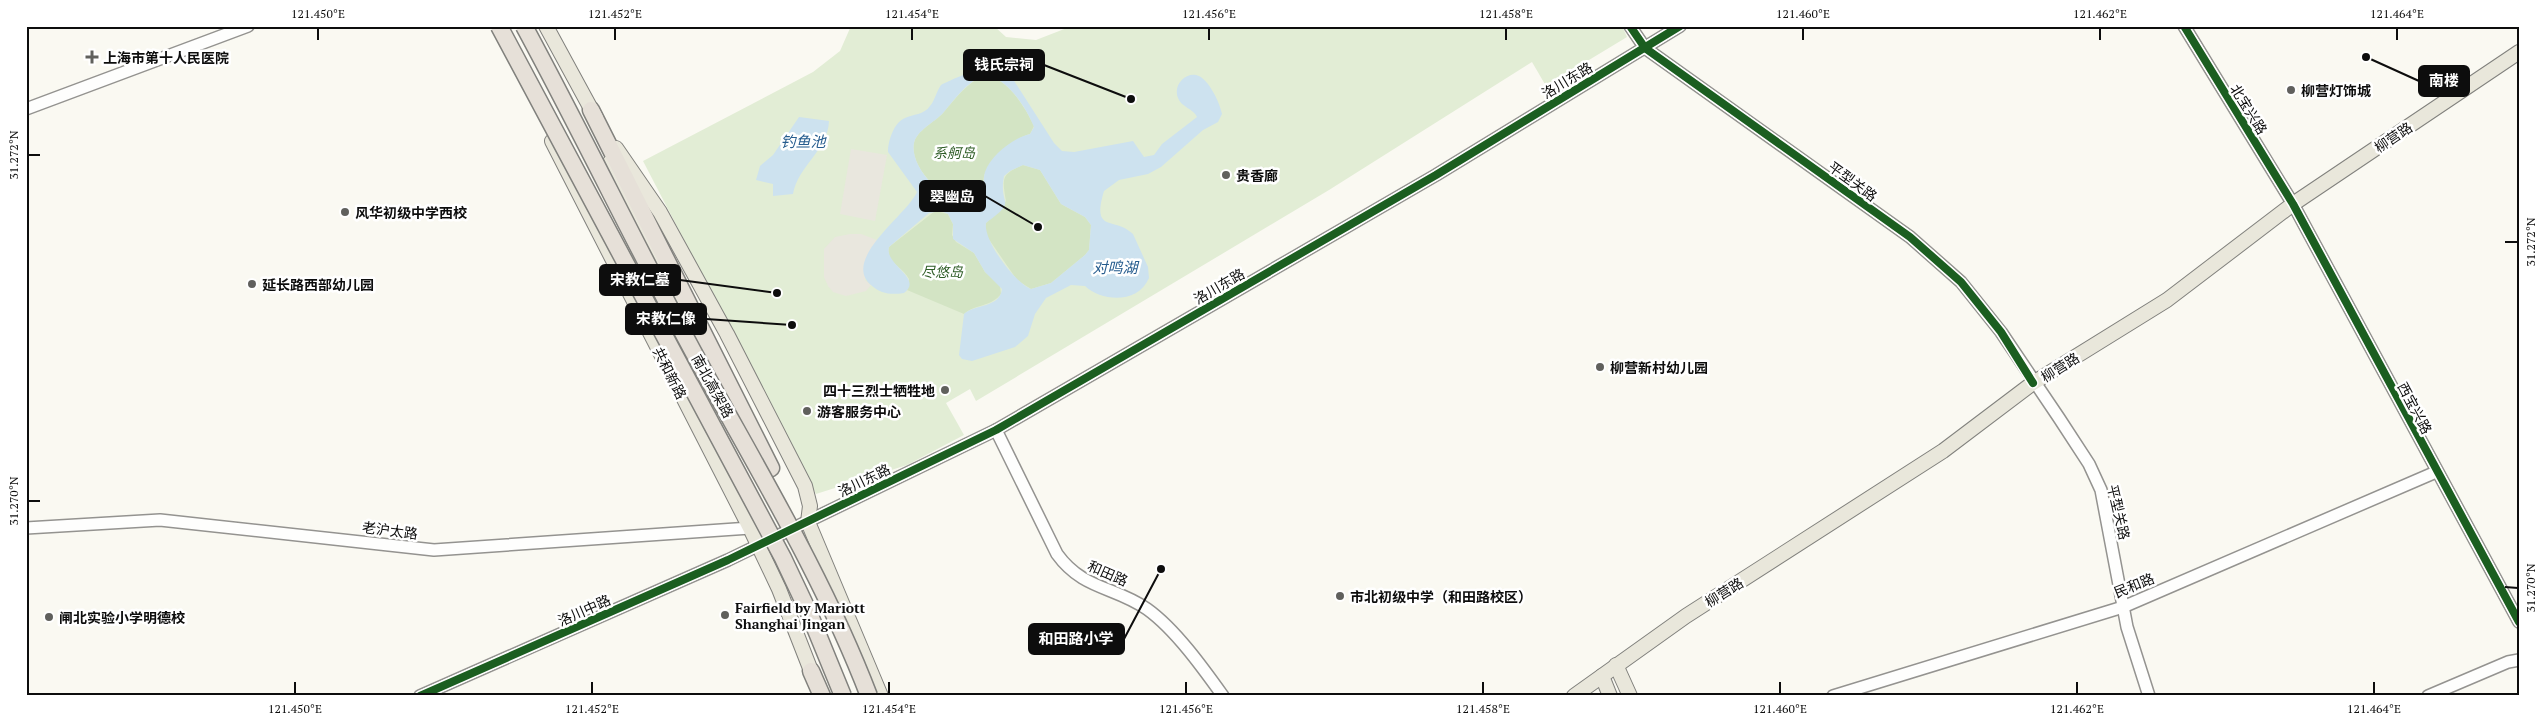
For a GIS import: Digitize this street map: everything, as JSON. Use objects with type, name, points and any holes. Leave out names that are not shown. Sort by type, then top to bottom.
[{"type":"highway","name":"南北高架路","points":[[499,26],[783,558],[809,613],[843,696]]},
{"type":"highway","name":"南北高架路","points":[[524,26],[580,129],[694,353],[805,555],[836,619],[868,696]]},
{"type":"highway","points":[[590,110],[771,468],[805,555]]},
{"type":"highway","points":[[811,671],[821,696]]},
{"type":"main road","name":"共和新路","points":[[492,26],[750,528],[779,589],[811,671],[828,696]]},
{"type":"main road","points":[[546,26],[590,110],[630,215],[794,516],[808,522]]},
{"type":"main road","name":"柳营路","points":[[1574,696],[1686,616],[1928,461],[2033,383],[2167,300],[2292,204],[2519,52]]},
{"type":"main road","points":[[590,110],[660,212],[727,334],[805,486],[810,506],[808,522],[881,696]]},
{"type":"main road","points":[[1616,665],[1630,696]]},
{"type":"main road","points":[[1602,676],[1610,696]]},
{"type":"street","points":[[26,109],[248,26]]},
{"type":"street","name":"平型关路","points":[[1630,26],[1646,48],[1910,238],[1962,282],[2000,332],[2089,464],[2101,490],[2123,607],[2149,696]]},
{"type":"street","name":"洛川东路","points":[[758,546],[996,430],[1436,175],[1680,26]]},
{"type":"street","name":"北宝兴路","points":[[2184,26],[2292,204]]},
{"type":"street","name":"西宝兴路","points":[[2292,204],[2519,622]]},
{"type":"street","name":"和田路","points":[[996,430],[1057,554],[1066,565],[1075,574],[1090,583],[1134,601],[1159,618],[1223,696]]},
{"type":"street","name":"民和路","points":[[1833,696],[2123,607],[2436,472]]},
{"type":"street","name":"老沪太路","points":[[26,528],[160,520],[434,550],[750,528]]},
{"type":"street","name":"洛川中路","points":[[420,696],[758,546]]},
{"type":"street","points":[[2428,696],[2508,662],[2519,660]]},
{"type":"green space","points":[[851,26],[994,26],[1006,37],[1036,40],[1072,26],[1622,26],[1627,37],[1546,86],[1532,62],[1329,190],[976,401],[970,389],[946,403],[964,435],[907,465],[816,494],[643,161],[813,72],[840,51]]},
{"type":"green space","name":"系舸岛","points":[[986,75],[1002,82],[1015,95],[1034,126],[1030,134],[1016,140],[991,163],[984,176],[984,193],[974,200],[963,201],[950,197],[927,179],[914,155],[914,143],[922,130],[940,116],[962,91]]},
{"type":"green space","points":[[1023,165],[1040,170],[1061,204],[1085,217],[1091,225],[1089,250],[1085,255],[1051,283],[1031,289],[1017,280],[988,238],[985,229],[986,223],[1006,201],[1004,182],[1007,174]]},
{"type":"green space","name":"尽悠岛","points":[[935,211],[948,214],[953,224],[952,235],[956,242],[974,253],[985,272],[1000,285],[1001,294],[993,301],[973,308],[964,314],[907,290],[909,279],[892,261],[888,252],[889,247]]},
{"type":"shaded area","points":[[851,149],[887,155],[875,221],[840,214]]},
{"type":"shaded area","points":[[861,234],[877,240],[869,254],[865,280],[871,285],[866,291],[846,296],[833,292],[828,286],[824,277],[824,249],[835,237]]},
{"type":"water","name":"对鸣湖","points":[[993,65],[1011,76],[1054,143],[1062,151],[1074,152],[1133,141],[1144,157],[1154,155],[1162,144],[1197,117],[1178,98],[1178,85],[1187,76],[1196,75],[1205,80],[1216,97],[1222,114],[1218,122],[1203,130],[1161,167],[1148,174],[1119,180],[1104,191],[1101,204],[1103,219],[1133,234],[1148,267],[1149,278],[1144,286],[1137,292],[1119,298],[1101,295],[1085,286],[1071,285],[1046,298],[1035,314],[1028,336],[1015,347],[972,361],[962,359],[959,355],[964,314],[997,300],[1002,289],[985,272],[974,253],[953,239],[953,224],[948,214],[941,211],[929,213],[889,247],[889,254],[892,260],[909,282],[909,287],[904,293],[886,293],[871,285],[864,274],[864,263],[879,237],[911,202],[917,192],[888,152],[890,137],[898,123],[928,109],[941,85]],"holes":[[[986,75],[1002,82],[1009,88],[1021,103],[1034,127],[1030,134],[1010,143],[992,159],[985,172],[984,193],[974,200],[963,201],[950,197],[927,179],[914,155],[914,143],[922,130],[940,116],[962,91],[973,81]],[[1023,165],[1040,170],[1061,204],[1085,217],[1091,225],[1089,250],[1085,255],[1051,283],[1031,289],[1017,279],[1001,260],[986,230],[986,223],[1005,206],[1003,193],[1004,176]]]},
{"type":"water","name":"钓鱼池","points":[[799,117],[829,121],[824,141],[801,175],[793,194],[773,196],[773,184],[756,180],[760,166],[773,155]]},
{"type":"cycle path","points":[[1630,26],[1645,48],[1910,237],[1961,282],[2001,332],[2033,383]]},
{"type":"cycle path","points":[[420,696],[728,560],[996,430],[1436,175],[1680,26]]},
{"type":"cycle path","points":[[2184,26],[2293,204],[2519,622]]},
{"type":"place","name":"上海市第十人民医院","points":[[92,57]]},
{"type":"place","name":"南楼","points":[[2366,57]]},
{"type":"place","name":"柳营灯饰城","points":[[2291,90]]},
{"type":"place","name":"钱氏宗祠","points":[[1131,99]]},
{"type":"place","name":"贵香廊","points":[[1226,175]]},
{"type":"place","name":"风华初级中学西校","points":[[345,212]]},
{"type":"place","name":"翠幽岛","points":[[1038,227]]},
{"type":"place","name":"延长路西部幼儿园","points":[[252,284]]},
{"type":"place","name":"宋教仁墓","points":[[777,293]]},
{"type":"place","name":"宋教仁像","points":[[792,325]]},
{"type":"place","name":"柳营新村幼儿园","points":[[1600,367]]},
{"type":"place","name":"四十三烈士牺牲地","points":[[945,390]]},
{"type":"place","name":"游客服务中心","points":[[807,411]]},
{"type":"place","name":"和田路小学","points":[[1161,569]]},
{"type":"place","name":"市北初级中学（和田路校区）","points":[[1340,596]]},
{"type":"place","name":"Fairfield by Mariott Shanghai Jingan","points":[[725,615]]},
{"type":"place","name":"闸北实验小学明德校","points":[[49,617]]}]
